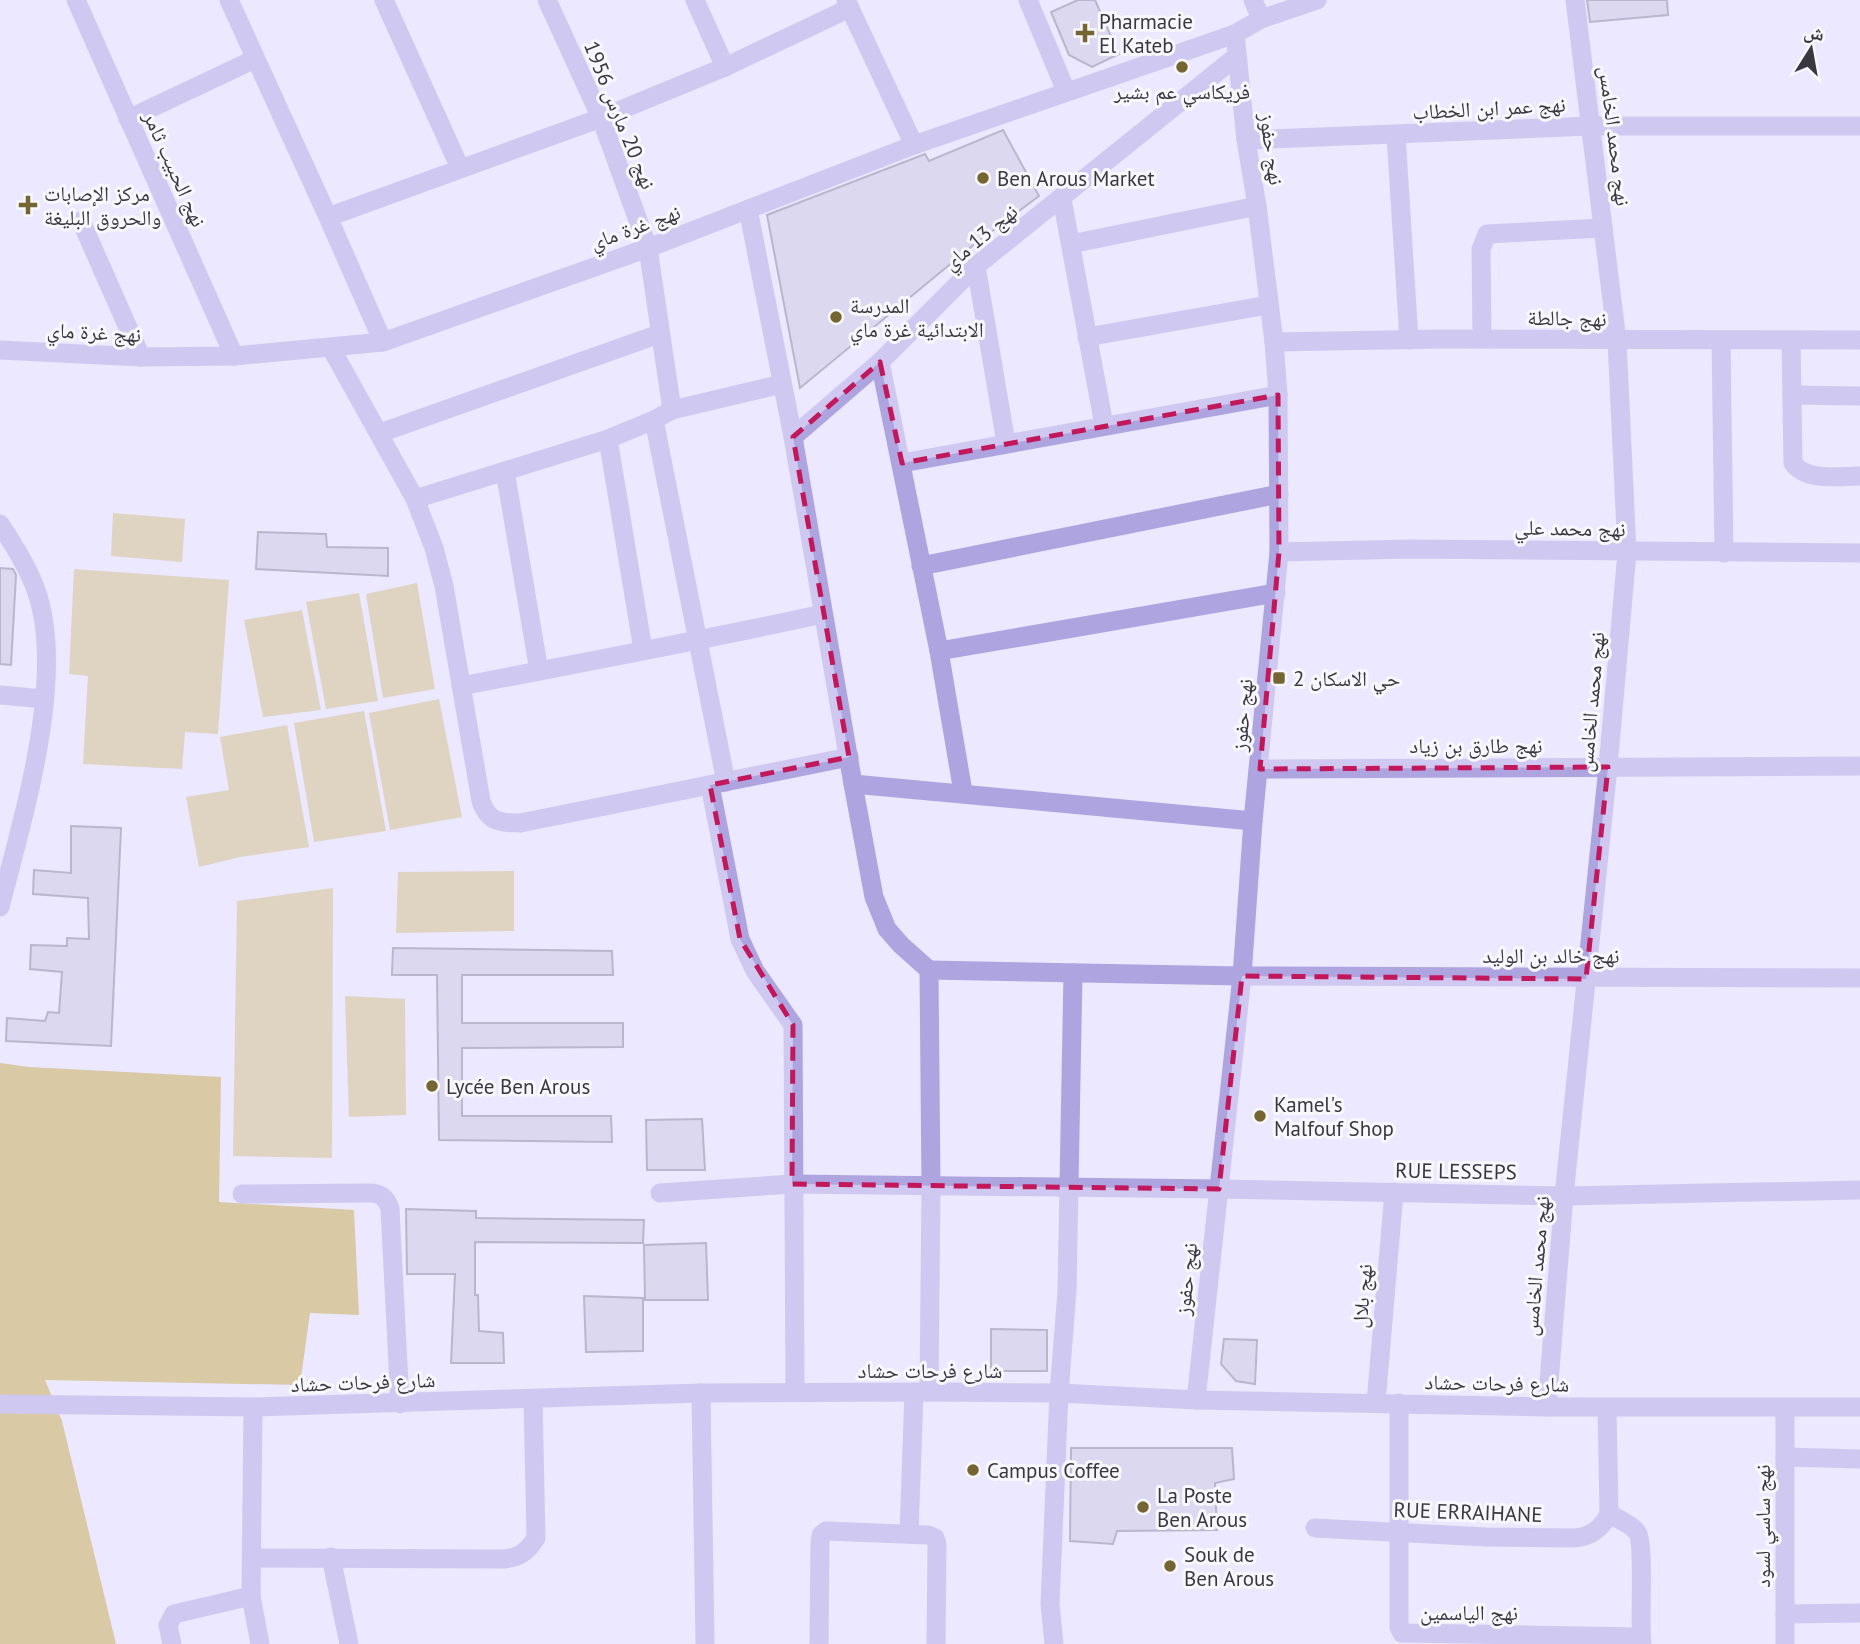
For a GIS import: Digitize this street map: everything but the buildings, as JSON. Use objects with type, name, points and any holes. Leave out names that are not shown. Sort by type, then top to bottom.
[{"type":"street","name":"نهج الحبيب ثامر","points":[[76,0],[234,356]]},
{"type":"street","points":[[229,0],[383,342]]},
{"type":"street","points":[[384,0],[460,168]]},
{"type":"street","name":"نهج 20 مارس 1956","points":[[547,0],[601,118],[648,248],[672,410]]},
{"type":"street","points":[[695,0],[725,67]]},
{"type":"street","points":[[1028,0],[1066,92]]},
{"type":"street","points":[[1253,0],[1261,19]]},
{"type":"street","name":"نهج غرة ماي","points":[[0,349],[141,357],[234,356],[383,342],[648,248],[914,145],[1236,34],[1261,19],[1318,0]]},
{"type":"street","name":"نهج محمد الخامس","points":[[1547,1407],[1564,1196],[1627,552],[1617,341],[1575,0]]},
{"type":"street","points":[[328,217],[601,118],[725,67],[848,4],[914,145]]},
{"type":"street","name":"نهج حفوز","points":[[1196,1400],[1242,976],[1253,821],[1279,552],[1278,395],[1274,342],[1246,140],[1236,34]]},
{"type":"street","name":"نهج 13 ماي","points":[[793,437],[880,362],[976,266],[1237,56]]},
{"type":"street","points":[[128,119],[255,59]]},
{"type":"street","name":"نهج عمر ابن الخطاب","points":[[1246,140],[1591,125],[1860,126]]},
{"type":"street","points":[[1396,135],[1409,340]]},
{"type":"street","points":[[1062,199],[1104,425]]},
{"type":"street","points":[[1071,244],[1257,206]]},
{"type":"street","points":[[748,209],[793,437],[874,897],[887,929],[929,970],[931,1186],[921,1392],[909,1534]]},
{"type":"street","points":[[82,221],[141,357]]},
{"type":"street","points":[[1482,340],[1481,249],[1486,234],[1603,228]]},
{"type":"street","points":[[976,266],[1006,443]]},
{"type":"street","points":[[1087,337],[1268,305]]},
{"type":"street","points":[[380,433],[659,334]]},
{"type":"street","points":[[1721,340],[1724,553]]},
{"type":"street","points":[[1791,340],[1795,466],[1810,475],[1860,476]]},
{"type":"street","name":"نهج جالطة","points":[[1274,342],[1860,340]]},
{"type":"street","points":[[331,348],[415,499],[434,548],[444,586],[481,801],[489,817],[499,823],[520,823],[849,757]]},
{"type":"street","points":[[880,362],[939,650],[962,792]]},
{"type":"street","points":[[415,499],[608,439],[672,410],[782,384]]},
{"type":"street","points":[[902,463],[1278,395]]},
{"type":"street","points":[[1792,395],[1860,396]]},
{"type":"street","points":[[654,420],[697,641],[740,939],[755,971],[793,1025],[795,1392]]},
{"type":"street","points":[[608,439],[643,650]]},
{"type":"street","points":[[505,471],[539,671]]},
{"type":"street","points":[[921,566],[1279,494]]},
{"type":"street","points":[[0,524],[26,566],[37,592],[44,623],[46,652],[44,699],[36,760],[0,907]]},
{"type":"street","name":"نهج محمد علي","points":[[1279,552],[1410,549],[1860,553]]},
{"type":"street","points":[[939,650],[1276,593]]},
{"type":"street","points":[[461,686],[823,614]]},
{"type":"street","points":[[0,695],[44,699]]},
{"type":"street","name":"نهج طارق بن زياد","points":[[1260,769],[1860,766]]},
{"type":"street","points":[[853,784],[1253,821]]},
{"type":"street","name":"نهج خالد بن الوليد","points":[[929,970],[1586,979],[1860,978]]},
{"type":"street","points":[[1054,1644],[1051,1604],[1059,1393],[1067,1291],[1073,973]]},
{"type":"street","name":"RUE LESSEPS","points":[[660,1193],[792,1184],[1564,1196],[1860,1190]]},
{"type":"street","name":"نهج بلال","points":[[1376,1403],[1394,1192]]},
{"type":"street","points":[[242,1194],[376,1193],[386,1199],[390,1209],[400,1404]]},
{"type":"street","name":"شارع فرحات حشاد","points":[[0,1404],[253,1407],[701,1394],[921,1392],[1059,1393],[1196,1400],[1607,1408],[1860,1407]]},
{"type":"street","points":[[701,1394],[705,1644]]},
{"type":"street","points":[[251,1558],[514,1559],[528,1551],[536,1538],[533,1399]]},
{"type":"street","name":"نهج الياسمين","points":[[1399,1403],[1400,1631],[1406,1635],[1462,1639],[1641,1641]]},
{"type":"street","points":[[253,1407],[251,1596],[260,1644]]},
{"type":"street","name":"نهج ساسي لسود","points":[[1785,1407],[1785,1644]]},
{"type":"street","points":[[1607,1408],[1609,1514],[1634,1529],[1641,1539],[1641,1641]]},
{"type":"street","points":[[1785,1457],[1860,1459]]},
{"type":"street","name":"RUE ERRAIHANE","points":[[1315,1528],[1486,1537],[1586,1538],[1596,1532],[1609,1514]]},
{"type":"street","points":[[819,1644],[821,1535],[827,1531],[928,1535],[935,1538],[936,1644]]},
{"type":"street","points":[[331,1557],[349,1644]]},
{"type":"street","points":[[172,1644],[168,1625],[174,1614],[251,1596]]},
{"type":"street","points":[[1785,1614],[1860,1613]]},
{"type":"highlighted area","points":[[880,362],[902,463],[1278,395],[1279,552],[1260,769],[1608,767],[1586,979],[1242,976],[1219,1189],[792,1184],[793,1025],[740,939],[710,785],[849,757],[793,437]]},
{"type":"shaded area","points":[[113,513],[185,519],[182,562],[111,556]]},
{"type":"shaded area","points":[[74,569],[229,580],[218,734],[185,732],[182,769],[83,764],[88,676],[69,674]]},
{"type":"shaded area","points":[[417,583],[435,689],[383,698],[366,594]]},
{"type":"shaded area","points":[[359,593],[378,701],[326,709],[306,602]]},
{"type":"shaded area","points":[[302,610],[321,710],[263,717],[244,620]]},
{"type":"shaded area","points":[[439,699],[462,817],[390,830],[369,713]]},
{"type":"shaded area","points":[[364,711],[386,831],[314,842],[294,723]]},
{"type":"shaded area","points":[[287,725],[309,847],[240,857],[199,867],[186,797],[229,790],[220,737]]},
{"type":"shaded area","points":[[514,871],[514,931],[396,933],[398,872]]},
{"type":"shaded area","points":[[333,888],[332,1158],[233,1156],[237,901]]},
{"type":"shaded area","points":[[345,996],[405,999],[406,1115],[349,1117]]},
{"type":"shaded area","points":[[0,1063],[29,1067],[221,1077],[219,1202],[354,1210],[359,1315],[310,1313],[300,1385],[45,1380],[62,1421],[116,1644],[0,1644]]},
{"type":"place","name":"Pharmacie El Kateb","points":[[1085,33]]},
{"type":"place","name":"فريكاسي عم بشير","points":[[1182,67]]},
{"type":"place","name":"Ben Arous Market","points":[[983,178]]},
{"type":"place","name":"مركز الإصابات والحروق البليغة","points":[[28,205]]},
{"type":"place","name":"المدرسة الابتدائية غرة ماي","points":[[836,317]]},
{"type":"place","name":"حي الاسكان 2","points":[[1279,678]]},
{"type":"place","name":"Lycée Ben Arous","points":[[432,1086]]},
{"type":"place","name":"Kamel's Malfouf Shop","points":[[1260,1116]]},
{"type":"place","name":"Campus Coffee","points":[[973,1470]]},
{"type":"place","name":"La Poste Ben Arous","points":[[1143,1507]]},
{"type":"place","name":"Souk de Ben Arous","points":[[1170,1566]]}]
